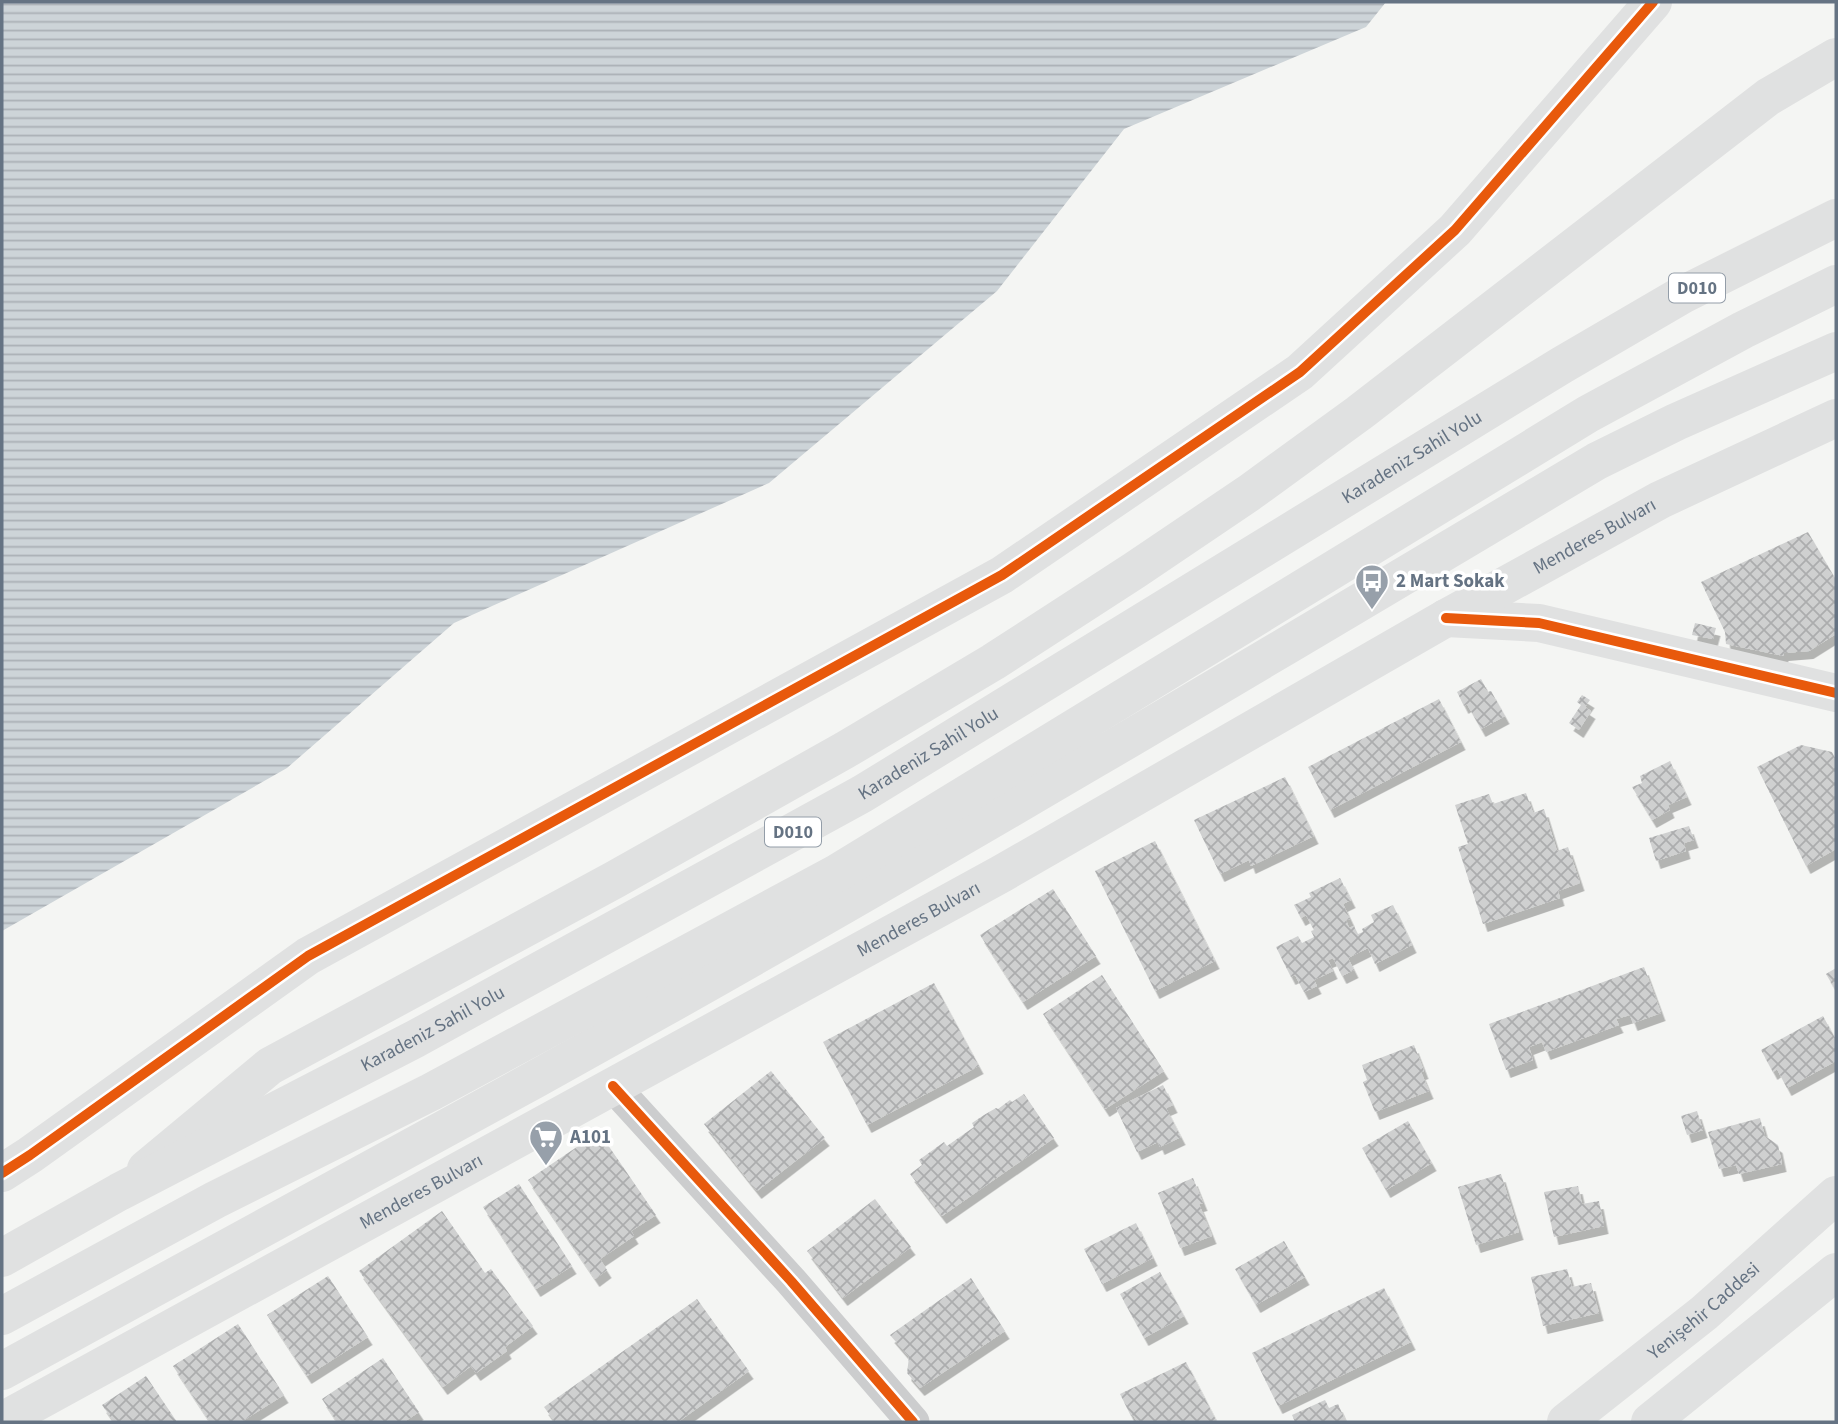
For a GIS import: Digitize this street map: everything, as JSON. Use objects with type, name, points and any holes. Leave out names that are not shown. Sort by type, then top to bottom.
[{"type":"main road","points":[[2,1173],[30,1156],[308,957],[1002,575],[1300,372],[1455,230],[1653,2]]},
{"type":"main road","points":[[119,1192],[270,1066],[614,880],[845,750],[993,662],[1135,570],[1249,493],[1359,413],[1768,97],[1836,57]]},
{"type":"main road","name":"Karadeniz Sahil Yolu","points":[[2,1258],[119,1192],[415,1039],[862,794],[1562,365],[1682,295],[1836,218]]},
{"type":"main road","points":[[2,1316],[215,1200],[430,1092],[837,873],[1588,414],[1743,330],[1836,284]]},
{"type":"main road","points":[[2,1371],[667,1006],[1067,775],[1598,461],[1761,383],[1836,351]]},
{"type":"main road","name":"Menderes Bulvarı","points":[[2,1421],[1002,874],[1446,618],[1660,500],[1836,418]]},
{"type":"main road","points":[[1446,618],[1539,623],[1836,693]]},
{"type":"main road","name":"Yenişehir Caddesi","points":[[1566,1422],[1704,1313],[1836,1195]]},
{"type":"main road","points":[[1650,1422],[1836,1272]]},
{"type":"street","points":[[613,1086],[791,1281],[913,1422]]},
{"type":"shaded area","points":[[2,2],[1386,2],[1366,27],[1124,129],[997,291],[769,483],[454,623],[287,768],[2,931]]},
{"type":"building","points":[[1808,532],[1836,580],[1836,634],[1809,651],[1784,653],[1783,656],[1726,644],[1725,632],[1701,582]]},
{"type":"building","points":[[1695,623],[1716,628],[1713,639],[1692,635]]},
{"type":"building","points":[[1481,679],[1505,716],[1481,729],[1457,692]]},
{"type":"building","points":[[1582,695],[1590,700],[1585,707],[1591,711],[1579,730],[1569,723],[1581,705],[1577,702]]},
{"type":"building","points":[[1439,699],[1461,742],[1330,810],[1308,767]]},
{"type":"building","points":[[1801,745],[1832,752],[1836,760],[1836,849],[1806,866],[1757,767]]},
{"type":"building","points":[[1670,761],[1687,797],[1668,805],[1670,810],[1652,820],[1632,787],[1642,783],[1640,776]]},
{"type":"building","points":[[1285,777],[1314,836],[1251,866],[1249,860],[1220,874],[1194,820]]},
{"type":"building","points":[[1526,793],[1533,813],[1544,809],[1557,851],[1568,847],[1580,883],[1558,891],[1560,898],[1483,924],[1458,847],[1468,844],[1455,805],[1489,794],[1493,804]]},
{"type":"building","points":[[1689,826],[1694,840],[1684,843],[1686,851],[1656,861],[1649,838]]},
{"type":"building","points":[[1155,841],[1215,961],[1155,991],[1095,871]]},
{"type":"building","points":[[1340,878],[1351,900],[1343,904],[1350,919],[1346,920],[1349,928],[1354,926],[1358,934],[1363,932],[1362,929],[1374,922],[1371,915],[1393,905],[1412,945],[1375,964],[1368,948],[1348,958],[1354,970],[1342,976],[1333,958],[1328,960],[1333,971],[1314,980],[1317,986],[1304,992],[1295,975],[1291,977],[1276,947],[1298,936],[1302,943],[1314,937],[1311,931],[1314,930],[1306,915],[1301,918],[1294,905],[1311,897],[1309,893]]},
{"type":"building","points":[[1053,889],[1096,956],[1023,1002],[980,935]]},
{"type":"building","points":[[1644,967],[1661,1013],[1633,1023],[1630,1015],[1616,1019],[1619,1025],[1546,1052],[1542,1042],[1529,1047],[1533,1060],[1506,1070],[1489,1024]]},
{"type":"building","points":[[1836,968],[1836,991],[1826,974]]},
{"type":"building","points":[[1102,975],[1164,1071],[1105,1109],[1043,1014]]},
{"type":"building","points":[[934,983],[979,1066],[867,1125],[823,1042]]},
{"type":"building","points":[[1823,1016],[1836,1040],[1836,1061],[1787,1088],[1777,1069],[1773,1072],[1761,1050]]},
{"type":"building","points":[[1414,1045],[1429,1091],[1375,1112],[1363,1082],[1367,1080],[1362,1065]]},
{"type":"building","points":[[771,1071],[825,1138],[757,1191],[704,1124]]},
{"type":"building","points":[[1163,1085],[1173,1105],[1166,1108],[1181,1137],[1160,1147],[1158,1142],[1137,1152],[1116,1108]]},
{"type":"building","points":[[1024,1094],[1054,1138],[942,1216],[910,1174],[922,1165],[919,1160],[944,1142],[947,1146],[974,1127],[972,1123],[984,1115]]},
{"type":"building","points":[[1697,1111],[1703,1130],[1687,1135],[1681,1116]]},
{"type":"building","points":[[1760,1118],[1765,1136],[1778,1145],[1782,1164],[1739,1174],[1736,1165],[1719,1169],[1708,1132]]},
{"type":"building","points":[[1408,1121],[1432,1163],[1386,1190],[1362,1148]]},
{"type":"building","points":[[599,1132],[656,1215],[631,1231],[634,1236],[600,1259],[607,1270],[595,1279],[528,1180]]},
{"type":"building","points":[[1501,1174],[1519,1232],[1476,1245],[1458,1187]]},
{"type":"building","points":[[1193,1178],[1203,1203],[1199,1204],[1212,1236],[1180,1248],[1158,1193]]},
{"type":"building","points":[[519,1184],[572,1266],[536,1289],[483,1207]]},
{"type":"building","points":[[1578,1186],[1582,1204],[1599,1201],[1604,1226],[1554,1237],[1544,1192]]},
{"type":"building","points":[[875,1199],[911,1247],[843,1298],[807,1251]]},
{"type":"building","points":[[442,1211],[485,1273],[491,1269],[533,1326],[505,1347],[507,1351],[476,1373],[471,1366],[443,1387],[359,1271]]},
{"type":"building","points":[[1136,1223],[1153,1258],[1102,1284],[1084,1249]]},
{"type":"building","points":[[1284,1241],[1305,1277],[1256,1305],[1235,1269]]},
{"type":"building","points":[[1567,1269],[1572,1287],[1591,1283],[1599,1313],[1543,1326],[1531,1277]]},
{"type":"building","points":[[1160,1272],[1184,1316],[1144,1338],[1120,1294]]},
{"type":"building","points":[[328,1276],[368,1337],[307,1376],[267,1315]]},
{"type":"building","points":[[971,1278],[1005,1331],[920,1388],[907,1373],[909,1357],[890,1335]]},
{"type":"building","points":[[1384,1288],[1411,1342],[1278,1406],[1252,1353]]},
{"type":"building","points":[[697,1299],[749,1371],[678,1422],[555,1422],[544,1407]]},
{"type":"building","points":[[238,1324],[284,1395],[241,1422],[210,1422],[173,1366]]},
{"type":"building","points":[[383,1358],[419,1412],[404,1422],[337,1422],[322,1399]]},
{"type":"building","points":[[1186,1362],[1217,1422],[1137,1422],[1120,1394]]},
{"type":"building","points":[[146,1376],[177,1422],[114,1422],[102,1405]]},
{"type":"building","points":[[1325,1400],[1329,1408],[1338,1404],[1346,1422],[1295,1422],[1292,1415]]},
{"type":"cycle path","points":[[2,1173],[308,956],[1002,575],[1300,372],[1455,230],[1653,2]]},
{"type":"cycle path","points":[[1446,618],[1539,623],[1836,693]]},
{"type":"cycle path","points":[[613,1086],[791,1281],[913,1422]]},
{"type":"place","name":"2 Mart Sokak","points":[[1372,611]]},
{"type":"place","name":"A101","points":[[546,1167]]}]
